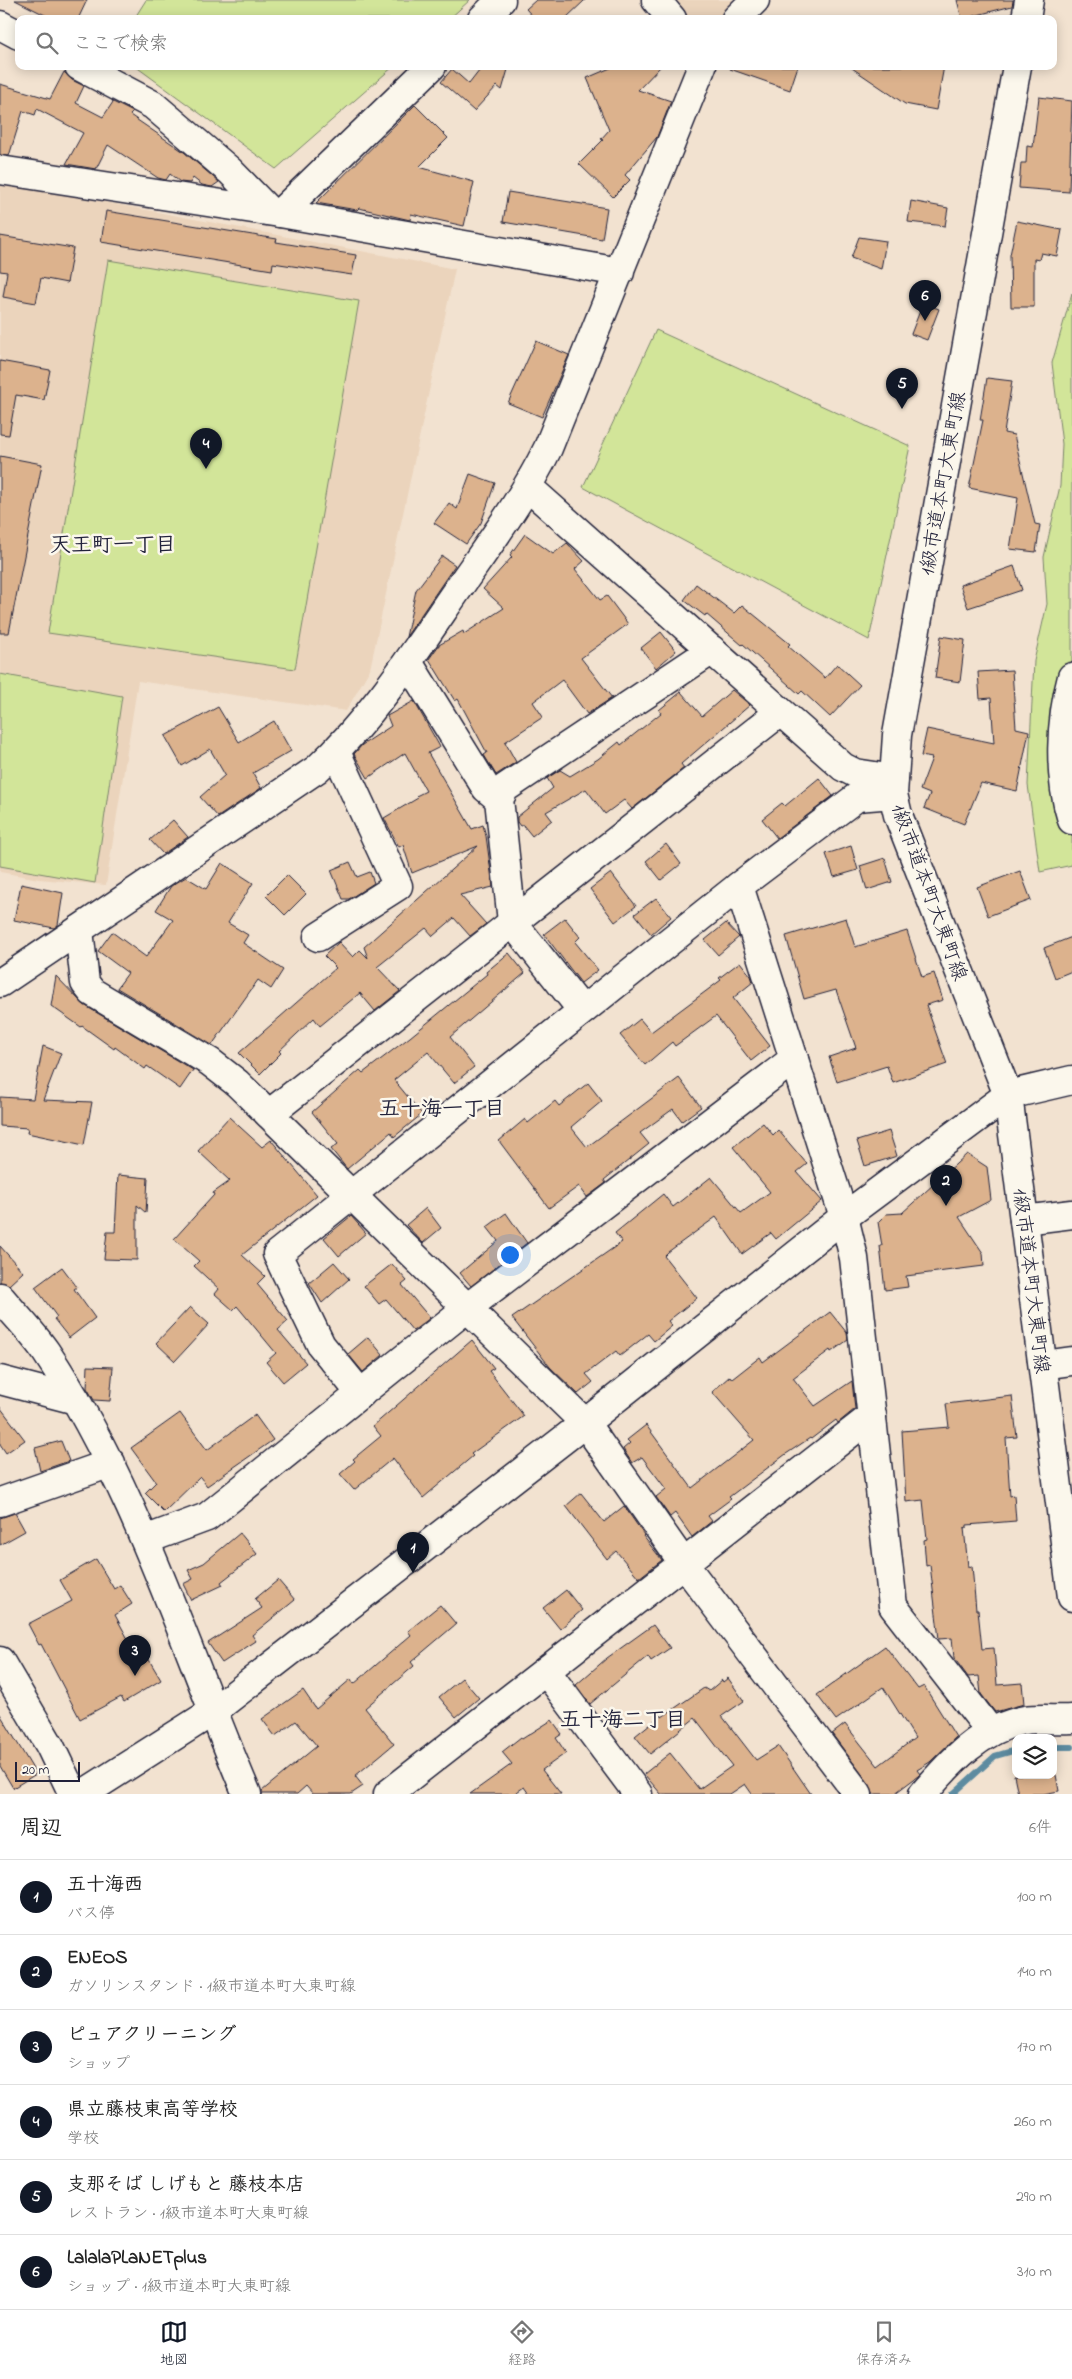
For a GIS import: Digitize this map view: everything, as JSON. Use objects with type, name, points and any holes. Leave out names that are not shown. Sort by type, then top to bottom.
[{"type":"street","points":[[486,15],[501,0]]},
{"type":"street","points":[[656,0],[669,15]]},
{"type":"street","points":[[740,15],[755,0]]},
{"type":"street","points":[[1027,15],[1029,0]]},
{"type":"street","points":[[0,25],[15,32]]},
{"type":"street","points":[[87,70],[153,105],[230,171],[274,212]]},
{"type":"street","points":[[274,212],[428,70]]},
{"type":"street","points":[[0,983],[317,769],[336,752],[408,662],[528,487],[548,448],[700,70]]},
{"type":"street","name":"1級市道本町大東町線","points":[[1016,70],[897,735],[894,786],[898,815],[1008,1095],[1071,1588]]},
{"type":"street","points":[[0,170],[274,212],[620,272]]},
{"type":"street","points":[[528,487],[844,767],[855,773],[894,786]]},
{"type":"street","points":[[582,1010],[512,922],[499,799],[505,788],[712,650]]},
{"type":"street","points":[[408,662],[486,788],[499,799]]},
{"type":"street","points":[[1072,677],[1066,700],[1063,749],[1066,803],[1072,820]]},
{"type":"street","points":[[268,1114],[780,712]]},
{"type":"street","points":[[318,937],[398,886],[336,752]]},
{"type":"street","points":[[361,1394],[321,1346],[277,1254],[739,886],[857,797],[894,786]]},
{"type":"street","points":[[739,886],[844,1217],[854,1258],[893,1606],[992,1732]]},
{"type":"street","points":[[79,930],[85,983],[92,992],[210,1062],[237,1083],[585,1423],[684,1564],[858,1794]]},
{"type":"street","points":[[144,1540],[207,1517],[467,1308],[794,1058]]},
{"type":"street","points":[[83,1794],[212,1712],[585,1423],[844,1217],[1008,1095],[1072,1080]]},
{"type":"street","points":[[1024,1220],[1072,1214]]},
{"type":"street","points":[[0,1297],[45,1350],[76,1400],[111,1463],[247,1794]]},
{"type":"street","points":[[1043,1365],[1072,1361]]},
{"type":"street","points":[[0,1380],[76,1400]]},
{"type":"street","points":[[403,1789],[546,1671],[872,1416]]},
{"type":"street","points":[[0,1502],[111,1463]]},
{"type":"street","points":[[0,1661],[50,1746],[73,1794]]},
{"type":"street","points":[[546,1671],[638,1794]]},
{"type":"street","points":[[922,1794],[945,1767],[983,1735],[1025,1720],[1072,1719]]},
{"type":"shaded area","points":[[673,0],[739,0],[724,15],[686,15]]},
{"type":"shaded area","points":[[0,182],[455,269],[370,669],[346,711],[138,681],[106,885],[39,879],[0,872]]},
{"type":"green space","points":[[146,0],[470,0],[453,15],[137,15]]},
{"type":"green space","points":[[140,70],[389,70],[276,169]]},
{"type":"green space","points":[[108,260],[359,301],[295,669],[48,633]]},
{"type":"green space","points":[[1072,293],[1072,865],[1040,872],[1028,785],[1034,661],[1047,604],[1044,557],[1060,486],[1062,444],[1052,363]]},
{"type":"green space","points":[[656,330],[910,446],[869,640],[583,487]]},
{"type":"green space","points":[[0,674],[122,696],[95,883],[0,866]]},
{"type":"building","points":[[15,0],[87,0],[80,15],[45,15]]},
{"type":"building","points":[[536,0],[585,0],[569,15],[531,15],[526,9]]},
{"type":"building","points":[[957,0],[1013,0],[1012,6],[977,15],[961,15]]},
{"type":"building","points":[[453,70],[469,84],[480,70],[508,70],[502,90],[497,86],[474,111],[441,82]]},
{"type":"building","points":[[606,70],[657,70],[638,90],[671,101],[657,137],[625,175],[630,180],[613,197],[579,164],[603,140],[601,139],[609,130],[587,78]]},
{"type":"building","points":[[733,70],[797,70],[790,90]]},
{"type":"building","points":[[855,70],[943,70],[936,110],[905,104]]},
{"type":"building","points":[[64,72],[72,80],[84,86],[76,103],[103,117],[113,102],[133,112],[130,115],[184,152],[219,182],[212,187],[202,185],[193,178],[190,183],[180,182],[170,174],[166,180],[158,178],[108,145],[96,169],[66,164],[83,133],[37,109],[35,115],[23,111],[9,156],[0,155],[0,84],[50,99]]},
{"type":"building","points":[[1039,97],[1072,101],[1069,192],[1019,188],[1021,163],[1026,163],[1027,146],[1033,147]]},
{"type":"building","points":[[415,105],[448,138],[419,167],[474,182],[464,226],[411,214],[410,220],[359,208],[357,210],[316,203]]},
{"type":"building","points":[[508,192],[607,208],[602,239],[503,222]]},
{"type":"building","points":[[911,201],[948,208],[945,226],[908,222]]},
{"type":"building","points":[[106,211],[277,239],[276,242],[356,255],[352,275],[273,263],[272,270],[101,242]]},
{"type":"building","points":[[1017,221],[1062,230],[1057,256],[1041,253],[1039,260],[1034,259],[1034,307],[1011,307],[1010,255]]},
{"type":"building","points":[[0,236],[73,248],[67,283],[41,278],[36,303],[3,297],[7,272],[0,271]]},
{"type":"building","points":[[859,237],[886,241],[881,269],[851,258]]},
{"type":"building","points":[[923,303],[939,309],[927,340],[911,334]]},
{"type":"building","points":[[536,341],[569,355],[542,417],[508,403]]},
{"type":"building","points":[[0,361],[50,370],[44,400],[16,395],[9,435],[0,434]]},
{"type":"building","points":[[987,378],[1012,381],[1004,433],[1014,435],[1035,524],[1040,525],[1036,552],[1010,549],[1018,498],[969,488],[983,420],[980,420]]},
{"type":"building","points":[[0,456],[42,464],[9,633],[0,633]]},
{"type":"building","points":[[470,474],[495,483],[481,523],[466,544],[434,523],[449,503],[457,509]]},
{"type":"building","points":[[525,534],[553,554],[567,543],[584,561],[575,569],[600,600],[607,596],[628,624],[581,658],[612,698],[587,714],[562,680],[533,702],[543,717],[505,742],[516,762],[496,775],[484,755],[487,753],[458,699],[455,701],[429,659],[439,645],[463,631],[464,634],[504,608],[483,589],[512,557],[510,555]]},
{"type":"building","points":[[442,556],[455,565],[406,637],[416,590]]},
{"type":"building","points":[[1014,566],[1022,590],[968,608],[960,585]]},
{"type":"building","points":[[696,584],[734,613],[742,605],[790,644],[788,646],[825,678],[837,664],[860,685],[830,717],[802,691],[799,694],[706,614],[705,616],[684,600]]},
{"type":"building","points":[[661,632],[676,651],[656,668],[641,648]]},
{"type":"building","points":[[941,636],[965,640],[960,682],[935,678]]},
{"type":"building","points":[[1012,670],[1016,728],[1029,731],[1017,791],[981,783],[964,824],[924,808],[930,794],[920,790],[932,758],[921,756],[927,729],[994,743],[991,698],[980,699],[978,672]]},
{"type":"building","points":[[732,690],[750,705],[681,764],[684,768],[632,809],[624,800],[605,814],[586,789],[546,812],[552,820],[532,836],[523,825],[520,826],[517,822],[517,817],[553,788],[547,778],[560,770],[570,776],[598,759],[619,742],[621,745],[661,713],[659,710],[681,692],[702,716]]},
{"type":"building","points":[[414,701],[440,747],[428,753],[472,829],[483,825],[493,887],[460,895],[486,924],[470,936],[454,918],[433,936],[426,928],[377,967],[400,991],[375,1011],[360,993],[320,1026],[314,1018],[279,1051],[281,1053],[260,1074],[239,1053],[336,968],[324,956],[339,942],[353,957],[360,950],[368,958],[364,947],[478,846],[412,873],[403,845],[399,847],[384,818],[418,798],[416,796],[426,791],[405,753],[368,778],[354,754],[362,745],[391,726],[387,716]]},
{"type":"building","points":[[218,707],[239,742],[274,721],[291,751],[253,773],[261,788],[218,817],[200,797],[225,775],[210,749],[182,766],[165,736]]},
{"type":"building","points":[[819,778],[833,796],[777,838],[762,819],[782,803],[785,806]]},
{"type":"building","points":[[173,820],[188,837],[163,854],[150,840]]},
{"type":"building","points":[[666,844],[681,864],[661,880],[646,861]]},
{"type":"building","points":[[851,846],[858,870],[834,877],[826,854]]},
{"type":"building","points":[[885,858],[892,882],[867,890],[860,866]]},
{"type":"building","points":[[350,862],[357,877],[370,872],[374,883],[349,899],[343,899],[331,870]]},
{"type":"building","points":[[222,863],[253,883],[228,923],[248,935],[243,943],[283,970],[271,989],[258,980],[212,1045],[117,988],[128,973],[98,951],[112,932],[146,957],[173,920],[156,910],[171,886],[186,877],[206,889]]},
{"type":"building","points":[[1020,871],[1031,900],[988,916],[977,887]]},
{"type":"building","points":[[611,873],[636,906],[615,922],[590,889]]},
{"type":"building","points":[[287,875],[306,894],[285,915],[266,896]]},
{"type":"building","points":[[21,884],[63,893],[58,925],[54,928],[14,920]]},
{"type":"building","points":[[656,898],[671,917],[651,934],[635,914]]},
{"type":"building","points":[[565,918],[580,937],[575,942],[598,970],[581,983],[544,934]]},
{"type":"building","points":[[846,918],[855,947],[907,931],[922,977],[934,973],[943,1000],[926,1005],[947,1064],[893,1083],[887,1066],[837,1082],[829,1057],[856,1048],[836,990],[804,999],[786,936]]},
{"type":"building","points":[[726,923],[739,937],[718,955],[705,940]]},
{"type":"building","points":[[1072,937],[1072,971],[1055,978],[1044,948]]},
{"type":"building","points":[[509,953],[525,973],[450,1037],[474,1067],[454,1083],[428,1052],[394,1080],[422,1114],[394,1137],[391,1132],[347,1169],[331,1149],[338,1144],[312,1112],[360,1070],[363,1073],[410,1037],[487,974],[486,972]]},
{"type":"building","points":[[740,962],[751,976],[753,982],[733,998],[770,1046],[751,1061],[716,1016],[675,1046],[672,1042],[645,1065],[620,1035],[640,1019],[651,1032],[721,980],[719,978]]},
{"type":"building","points":[[56,976],[84,1005],[193,1070],[180,1089],[147,1066],[145,1069],[115,1047],[114,1049],[51,1006]]},
{"type":"building","points":[[43,1046],[61,1053],[43,1100],[92,1102],[84,1145],[27,1133],[28,1128],[0,1126],[0,1097],[33,1099]]},
{"type":"building","points":[[679,1078],[701,1107],[682,1121],[673,1109],[640,1133],[649,1144],[604,1180],[606,1183],[587,1197],[579,1186],[549,1208],[499,1141],[525,1119],[528,1123],[555,1101],[559,1106],[588,1083],[602,1101],[571,1127],[587,1147]]},
{"type":"building","points":[[229,1117],[262,1147],[271,1140],[317,1195],[242,1255],[265,1276],[257,1284],[288,1321],[278,1330],[306,1363],[283,1382],[266,1362],[276,1353],[237,1306],[233,1310],[215,1294],[219,1289],[194,1266],[199,1261],[174,1239],[214,1195],[213,1193],[230,1181],[198,1151]]},
{"type":"building","points":[[763,1123],[773,1135],[778,1130],[807,1164],[797,1172],[822,1201],[776,1239],[771,1233],[742,1254],[716,1217],[668,1252],[664,1256],[697,1298],[668,1321],[672,1326],[654,1341],[648,1334],[620,1356],[616,1351],[586,1374],[593,1382],[578,1394],[550,1367],[512,1318],[622,1242],[615,1233],[663,1194],[673,1207],[711,1177],[741,1213],[770,1192],[733,1147]]},
{"type":"building","points":[[889,1131],[897,1156],[865,1166],[857,1141]]},
{"type":"building","points":[[967,1154],[987,1167],[991,1200],[959,1217],[983,1253],[984,1266],[906,1276],[908,1287],[885,1290],[880,1246],[882,1246],[878,1222],[886,1214],[902,1213]]},
{"type":"building","points":[[118,1175],[148,1178],[146,1213],[137,1205],[137,1260],[104,1259],[107,1232],[115,1232]]},
{"type":"building","points":[[426,1208],[441,1228],[423,1243],[406,1225]]},
{"type":"building","points":[[506,1213],[527,1243],[471,1286],[460,1273],[498,1241],[487,1227]]},
{"type":"building","points":[[351,1216],[366,1233],[339,1256],[324,1238]]},
{"type":"building","points":[[0,1246],[23,1272],[9,1285],[0,1282]]},
{"type":"building","points":[[334,1262],[349,1279],[322,1303],[309,1283]]},
{"type":"building","points":[[392,1264],[407,1281],[402,1285],[430,1318],[413,1331],[386,1299],[379,1304],[364,1286]]},
{"type":"building","points":[[62,1267],[77,1287],[74,1289],[95,1318],[69,1338],[54,1319],[57,1317],[35,1287]]},
{"type":"building","points":[[190,1307],[209,1324],[175,1361],[156,1343]]},
{"type":"building","points":[[830,1312],[847,1333],[848,1340],[831,1352],[830,1350],[793,1378],[815,1406],[852,1381],[855,1409],[838,1423],[836,1420],[811,1439],[786,1454],[729,1497],[731,1499],[708,1516],[712,1521],[692,1537],[675,1513],[670,1517],[656,1497],[666,1489],[642,1457],[632,1463],[623,1449],[630,1443],[627,1440],[646,1425],[692,1488],[754,1440],[712,1392],[730,1376],[732,1379],[760,1357],[763,1362]]},
{"type":"building","points":[[368,1337],[383,1355],[363,1372],[348,1354]]},
{"type":"building","points":[[472,1340],[494,1368],[489,1371],[524,1416],[471,1454],[473,1456],[423,1498],[393,1458],[354,1490],[340,1474],[355,1461],[353,1459],[381,1436],[373,1426]]},
{"type":"building","points":[[88,1366],[113,1367],[110,1401],[94,1400],[87,1388]]},
{"type":"building","points":[[1012,1396],[1017,1437],[1006,1438],[1010,1496],[1014,1495],[1016,1521],[967,1525],[964,1528],[968,1567],[972,1566],[982,1649],[994,1648],[997,1685],[1022,1683],[1024,1704],[995,1712],[981,1694],[979,1676],[968,1677],[954,1658],[952,1638],[939,1639],[930,1565],[926,1566],[924,1540],[927,1539],[923,1500],[906,1502],[902,1431],[949,1427],[946,1404]]},
{"type":"building","points":[[0,1407],[25,1440],[6,1453],[0,1444]]},
{"type":"building","points":[[180,1413],[207,1450],[255,1415],[273,1440],[207,1486],[200,1477],[164,1512],[145,1493],[156,1482],[131,1448]]},
{"type":"building","points":[[61,1441],[69,1461],[40,1471],[35,1448]]},
{"type":"building","points":[[581,1493],[604,1522],[624,1506],[643,1536],[662,1560],[639,1578],[616,1551],[607,1559],[566,1506]]},
{"type":"building","points":[[15,1513],[25,1531],[0,1545],[0,1518]]},
{"type":"building","points":[[240,1533],[257,1554],[221,1582],[223,1585],[191,1600],[183,1584],[193,1579],[188,1570],[204,1563]]},
{"type":"building","points":[[96,1559],[114,1589],[120,1585],[132,1604],[115,1615],[135,1652],[142,1648],[161,1680],[124,1702],[121,1697],[80,1719],[41,1644],[39,1645],[28,1624],[72,1601],[60,1580]]},
{"type":"building","points":[[278,1580],[295,1600],[252,1635],[256,1641],[222,1663],[208,1643],[262,1608],[255,1599]]},
{"type":"building","points":[[566,1590],[582,1610],[560,1629],[543,1608]]},
{"type":"building","points":[[440,1605],[456,1624],[411,1662],[414,1666],[365,1708],[394,1744],[355,1776],[363,1786],[351,1794],[313,1794],[306,1786],[297,1794],[262,1794],[262,1791],[317,1746],[296,1721],[275,1736],[262,1719],[303,1690],[316,1709],[351,1679],[354,1684],[411,1635],[408,1631]]},
{"type":"building","points":[[653,1625],[670,1648],[651,1661],[648,1656],[590,1704],[576,1685],[607,1658]]},
{"type":"building","points":[[885,1646],[918,1689],[924,1686],[956,1737],[930,1762],[917,1770],[920,1774],[918,1776],[894,1794],[873,1794],[870,1785],[832,1734],[845,1724],[878,1766],[915,1738],[883,1687],[836,1720],[817,1695]]},
{"type":"building","points":[[462,1678],[479,1698],[456,1717],[439,1697]]},
{"type":"building","points":[[728,1678],[744,1701],[722,1716],[756,1760],[778,1746],[811,1794],[752,1794],[745,1784],[730,1794],[661,1794],[644,1774],[670,1753],[699,1789],[732,1766],[695,1718],[650,1754],[635,1736],[661,1715],[662,1717],[704,1688],[709,1691],[722,1680],[723,1682]]},
{"type":"building","points":[[0,1714],[36,1774],[13,1788],[0,1766]]},
{"type":"building","points":[[552,1720],[562,1734],[556,1738],[566,1753],[542,1770],[561,1794],[529,1794],[524,1787],[514,1794],[470,1794],[512,1764],[502,1752],[521,1737],[522,1739]]},
{"type":"building","points":[[1015,1779],[1057,1779],[1059,1791],[1043,1794],[1018,1794]]},
{"type":"waterway","points":[[1057,1747],[1072,1747]]},
{"type":"waterway","points":[[953,1794],[995,1756],[1012,1751]]},
{"type":"place","name":"LalalaPLaNETplus","points":[[925,321]]},
{"type":"place","name":"支那そば しげもと 藤枝本店","points":[[902,409]]},
{"type":"place","name":"県立藤枝東高等学校","points":[[206,469]]},
{"type":"place","name":"ENEOS","points":[[946,1206]]},
{"type":"place","name":"五十海西","points":[[413,1573]]},
{"type":"place","name":"ピュアクリーニング","points":[[135,1676]]},
{"type":"district","name":"天王町一丁目","points":[[113,544]]},
{"type":"district","name":"五十海一丁目","points":[[442,1108]]},
{"type":"district","name":"五十海二丁目","points":[[623,1719]]}]
